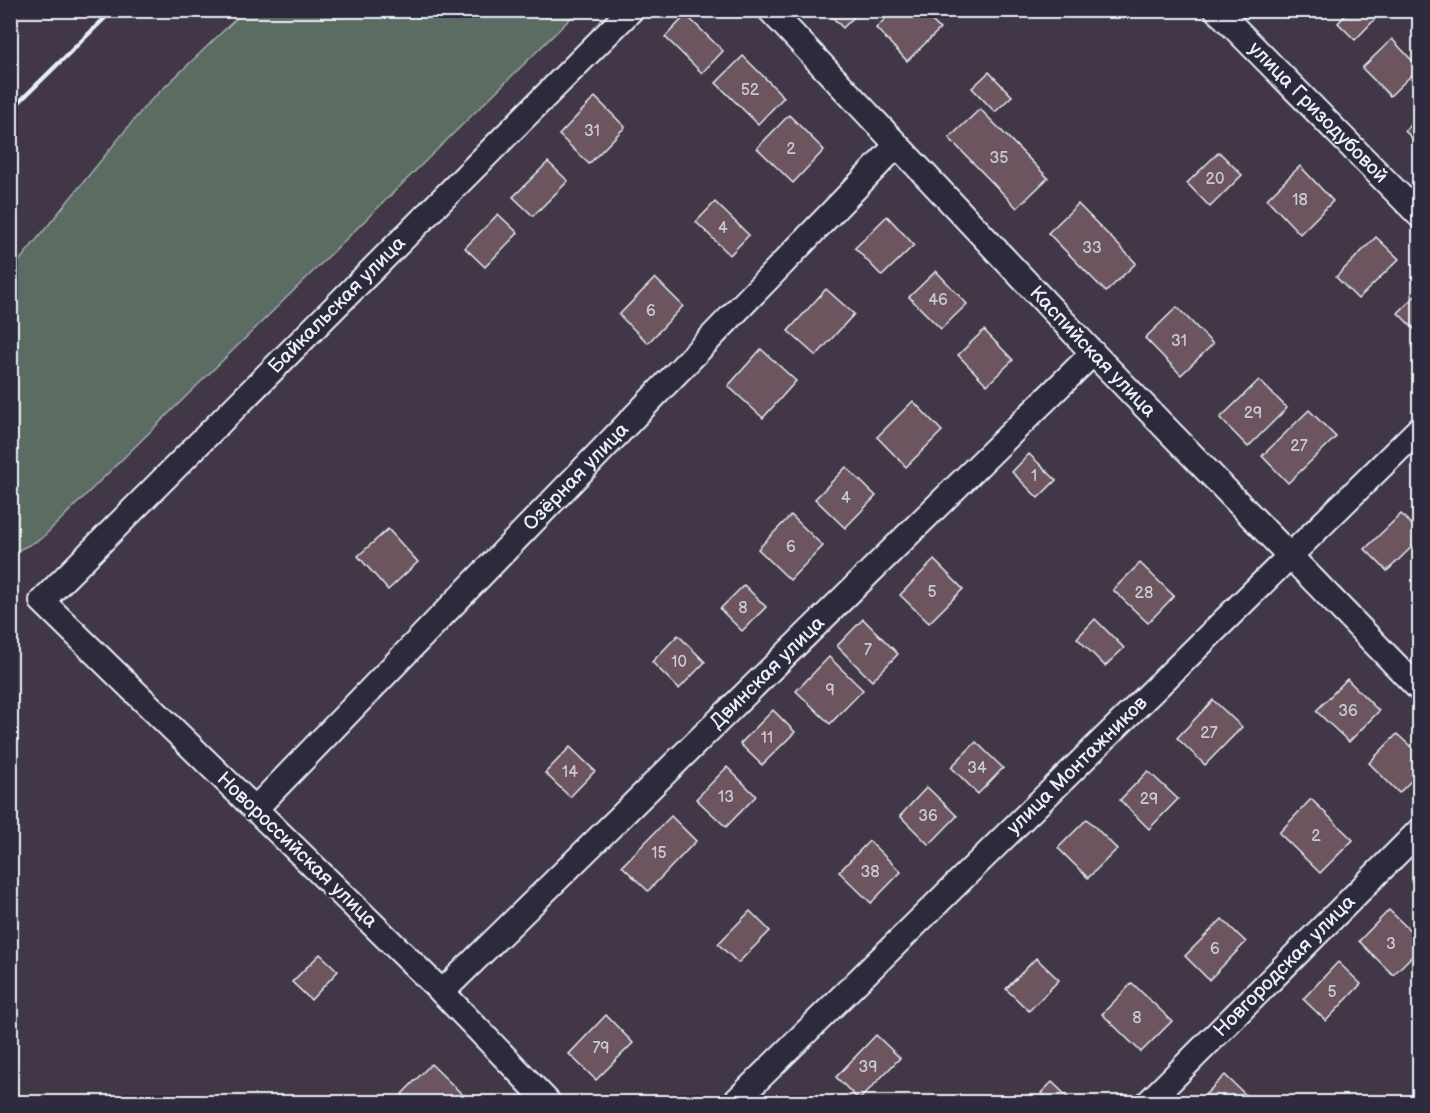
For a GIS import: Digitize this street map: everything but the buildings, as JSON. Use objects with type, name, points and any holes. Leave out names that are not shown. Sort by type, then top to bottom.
[{"type":"street","name":"Байкальская улица","points":[[42,601],[631,10]]},
{"type":"street","name":"Каспийская улица","points":[[770,10],[1093,352],[1419,690]]},
{"type":"street","name":"улица Гризодубовой","points":[[1217,10],[1419,216]]},
{"type":"street","name":"Озёрная улица","points":[[255,809],[897,145]]},
{"type":"street","name":"Двинская улица","points":[[442,992],[1093,352]]},
{"type":"street","name":"улица Монтажников","points":[[735,1102],[1419,428]]},
{"type":"street","name":"Новороссийская улица","points":[[42,601],[442,992],[548,1102]]},
{"type":"street","name":"Новгородская улица","points":[[1149,1102],[1419,830]]},
{"type":"green space","points":[[244,11],[578,11],[41,539],[11,554],[11,271],[146,105]]},
{"type":"railway","points":[[10,111],[113,10]]}]
